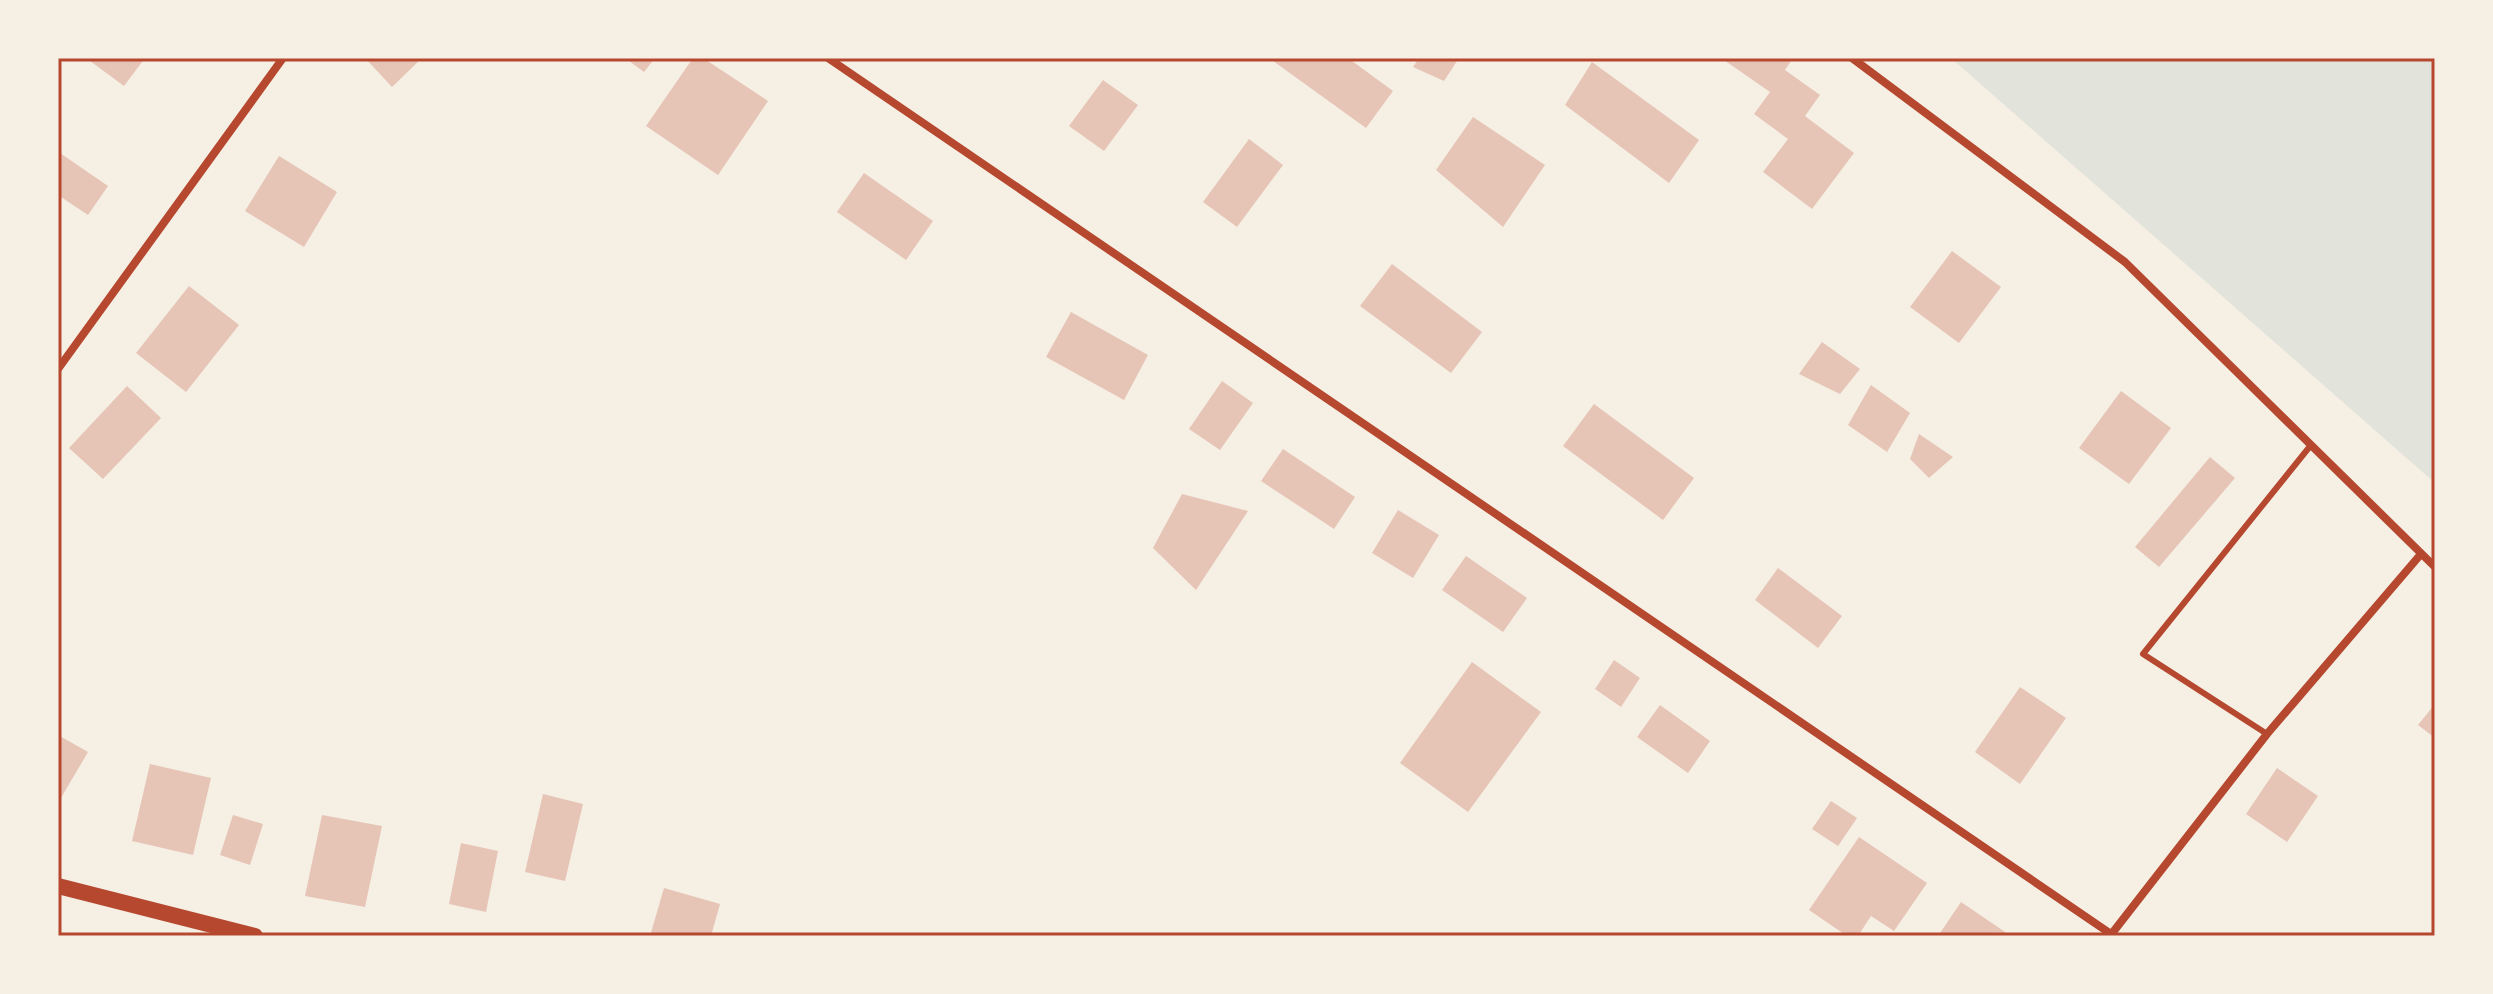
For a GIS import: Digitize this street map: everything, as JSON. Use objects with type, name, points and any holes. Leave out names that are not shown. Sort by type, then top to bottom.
[{"type":"main road","points":[[58,886],[255,936]]},
{"type":"street","points":[[58,369],[283,58]]},
{"type":"street","points":[[828,58],[2110,935],[2267,734],[2421,554]]},
{"type":"street","points":[[1852,58],[2125,262],[2435,567]]},
{"type":"lane","points":[[2267,734],[2143,654],[2311,445]]},
{"type":"shaded area","points":[[1951,58],[2435,58],[2435,483]]},
{"type":"building","points":[[86,58],[145,58],[124,86]]},
{"type":"building","points":[[365,58],[422,58],[392,87]]},
{"type":"building","points":[[625,58],[655,58],[644,72]]},
{"type":"building","points":[[693,58],[703,58],[768,101],[718,175],[646,126]]},
{"type":"building","points":[[1269,58],[1348,58],[1393,91],[1366,128]]},
{"type":"building","points":[[1419,58],[1459,58],[1444,81],[1413,67]]},
{"type":"building","points":[[1721,58],[1793,58],[1785,70],[1820,95],[1805,116],[1854,153],[1812,209],[1763,172],[1788,139],[1754,114],[1770,92]]},
{"type":"building","points":[[1592,62],[1699,140],[1669,183],[1565,105]]},
{"type":"building","points":[[1103,80],[1138,105],[1104,151],[1069,126]]},
{"type":"building","points":[[1473,117],[1545,165],[1503,227],[1436,170]]},
{"type":"building","points":[[1249,139],[1283,165],[1237,227],[1203,202]]},
{"type":"building","points":[[60,153],[108,186],[88,215],[58,195]]},
{"type":"building","points":[[279,156],[337,192],[304,247],[245,211]]},
{"type":"building","points":[[864,173],[933,221],[906,260],[837,212]]},
{"type":"building","points":[[1952,251],[2001,287],[1959,343],[1910,307]]},
{"type":"building","points":[[1392,264],[1482,332],[1451,373],[1360,306]]},
{"type":"building","points":[[189,286],[239,325],[186,392],[136,353]]},
{"type":"building","points":[[1071,312],[1148,355],[1124,400],[1046,357]]},
{"type":"building","points":[[1822,342],[1860,369],[1840,394],[1799,374]]},
{"type":"building","points":[[1222,381],[1253,403],[1220,450],[1189,429]]},
{"type":"building","points":[[1871,385],[1910,413],[1887,452],[1848,425]]},
{"type":"building","points":[[127,386],[161,418],[103,479],[69,448]]},
{"type":"building","points":[[2121,391],[2171,428],[2129,484],[2079,448]]},
{"type":"building","points":[[1594,404],[1694,478],[1663,520],[1563,446]]},
{"type":"building","points":[[1919,434],[1953,457],[1929,478],[1910,459]]},
{"type":"building","points":[[1283,449],[1355,497],[1334,529],[1261,481]]},
{"type":"building","points":[[2210,457],[2235,478],[2159,567],[2135,547]]},
{"type":"building","points":[[1182,494],[1248,511],[1196,590],[1153,548]]},
{"type":"building","points":[[1398,510],[1439,535],[1413,578],[1372,553]]},
{"type":"building","points":[[1466,556],[1527,598],[1503,632],[1442,590]]},
{"type":"building","points":[[1778,568],[1842,616],[1818,648],[1755,600]]},
{"type":"building","points":[[1614,660],[1640,678],[1621,707],[1595,689]]},
{"type":"building","points":[[1472,662],[1541,712],[1468,812],[1400,763]]},
{"type":"building","points":[[2020,687],[2066,718],[2020,784],[1975,752]]},
{"type":"building","points":[[2435,704],[2435,738],[2418,725]]},
{"type":"building","points":[[1660,705],[1710,741],[1688,773],[1637,737]]},
{"type":"building","points":[[58,735],[88,752],[58,803]]},
{"type":"building","points":[[150,764],[211,778],[193,855],[132,841]]},
{"type":"building","points":[[2277,768],[2318,796],[2287,842],[2246,814]]},
{"type":"building","points":[[543,794],[583,804],[565,881],[525,872]]},
{"type":"building","points":[[1831,801],[1857,818],[1838,846],[1812,829]]},
{"type":"building","points":[[233,815],[263,824],[250,865],[220,855]]},
{"type":"building","points":[[322,815],[382,826],[365,907],[305,896]]},
{"type":"building","points":[[1859,837],[1927,883],[1894,931],[1871,916],[1858,936],[1847,936],[1809,910]]},
{"type":"building","points":[[461,843],[498,851],[486,912],[449,904]]},
{"type":"building","points":[[664,888],[720,904],[711,936],[650,936]]},
{"type":"building","points":[[1961,902],[2011,936],[1938,936]]}]
